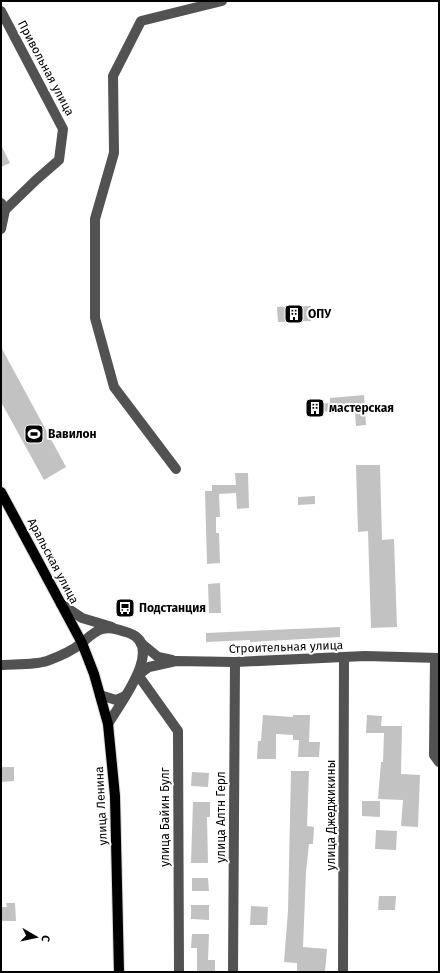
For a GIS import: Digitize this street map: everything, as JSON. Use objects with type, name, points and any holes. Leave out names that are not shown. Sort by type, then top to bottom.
[{"type":"main road","name":"Аральская улица","points":[[1,492],[82,643]]},
{"type":"main road","name":"улица Ленина","points":[[82,643],[94,674],[108,724],[115,796],[119,972]]},
{"type":"street","points":[[176,469],[114,387],[95,318],[95,219],[114,153],[113,76],[141,21],[222,1]]},
{"type":"street","name":"Привольная улица","points":[[1,11],[63,129],[59,160],[3,206]]},
{"type":"street","points":[[1,229],[3,206]]},
{"type":"street","points":[[61,604],[82,618],[133,634],[141,643],[158,657],[176,661]]},
{"type":"street","points":[[1,665],[46,662],[82,643],[92,633],[103,629],[116,628]]},
{"type":"street","name":"Строительная улица","points":[[108,724],[138,675],[143,659],[141,643]]},
{"type":"street","name":"Строительная улица","points":[[138,675],[149,667],[176,661],[235,662],[344,657],[437,658]]},
{"type":"street","name":"улица Джеджикины","points":[[343,972],[344,657]]},
{"type":"street","points":[[437,658],[434,755],[439,762]]},
{"type":"street","name":"улица Алтн Герл","points":[[232,972],[235,662]]},
{"type":"street","name":"улица Байин Булг","points":[[138,675],[178,730],[179,972]]},
{"type":"street","points":[[100,695],[116,700],[125,696]]},
{"type":"building","points":[[1,145],[10,163],[1,167]]},
{"type":"building","name":"ОПУ","points":[[311,306],[311,321],[278,322],[277,307]]},
{"type":"building","name":"Вавилон","points":[[1,347],[66,467],[44,480],[1,402]]},
{"type":"building","points":[[364,395],[366,425],[356,426],[355,412],[331,414],[331,411],[307,413],[306,405],[330,403],[330,398]]},
{"type":"building","points":[[356,465],[380,465],[382,540],[394,539],[397,627],[371,628],[368,531],[358,532]]},
{"type":"building","points":[[235,473],[248,473],[249,508],[237,509],[236,493],[219,494],[220,517],[216,517],[216,533],[219,533],[220,563],[207,564],[205,491],[212,491],[212,485],[236,485]]},
{"type":"building","points":[[315,496],[315,504],[298,505],[298,497]]},
{"type":"building","points":[[220,583],[221,613],[209,613],[208,584]]},
{"type":"building","points":[[340,627],[340,637],[250,642],[250,640],[206,642],[206,633]]},
{"type":"building","points":[[263,715],[293,717],[293,715],[310,715],[309,742],[320,742],[319,757],[298,757],[299,740],[293,740],[293,735],[276,734],[276,759],[257,759],[258,741],[261,741]]},
{"type":"building","points":[[367,715],[382,716],[381,726],[402,726],[401,774],[420,775],[418,827],[401,826],[403,800],[378,799],[381,762],[383,762],[384,733],[366,733]]},
{"type":"building","points":[[1,767],[14,767],[14,781],[1,782]]},
{"type":"building","points":[[291,771],[309,771],[307,826],[314,827],[313,844],[309,844],[306,872],[303,947],[327,949],[325,972],[297,972],[297,963],[284,962],[288,911]]},
{"type":"building","points":[[192,772],[209,773],[208,787],[191,786]]},
{"type":"building","points":[[362,801],[380,801],[380,817],[362,816]]},
{"type":"building","points":[[193,802],[210,802],[210,817],[207,817],[208,863],[191,863]]},
{"type":"building","points":[[376,830],[397,831],[396,850],[375,849]]},
{"type":"building","points":[[192,878],[208,878],[209,891],[192,891]]},
{"type":"building","points":[[379,896],[396,896],[395,910],[378,910]]},
{"type":"building","points":[[6,903],[15,903],[16,921],[1,921],[1,907],[7,907]]},
{"type":"building","points":[[191,905],[209,905],[209,920],[191,919]]},
{"type":"building","points":[[251,906],[268,907],[267,925],[250,925]]},
{"type":"building","points":[[192,934],[209,934],[208,960],[215,960],[215,972],[197,972],[197,948],[191,948]]},
{"type":"place","name":"ОПУ","points":[[294,314]]},
{"type":"place","name":"мастерская","points":[[315,408]]},
{"type":"place","name":"Вавилон","points":[[34,434]]},
{"type":"place","name":"Подстанция","points":[[125,608]]}]
